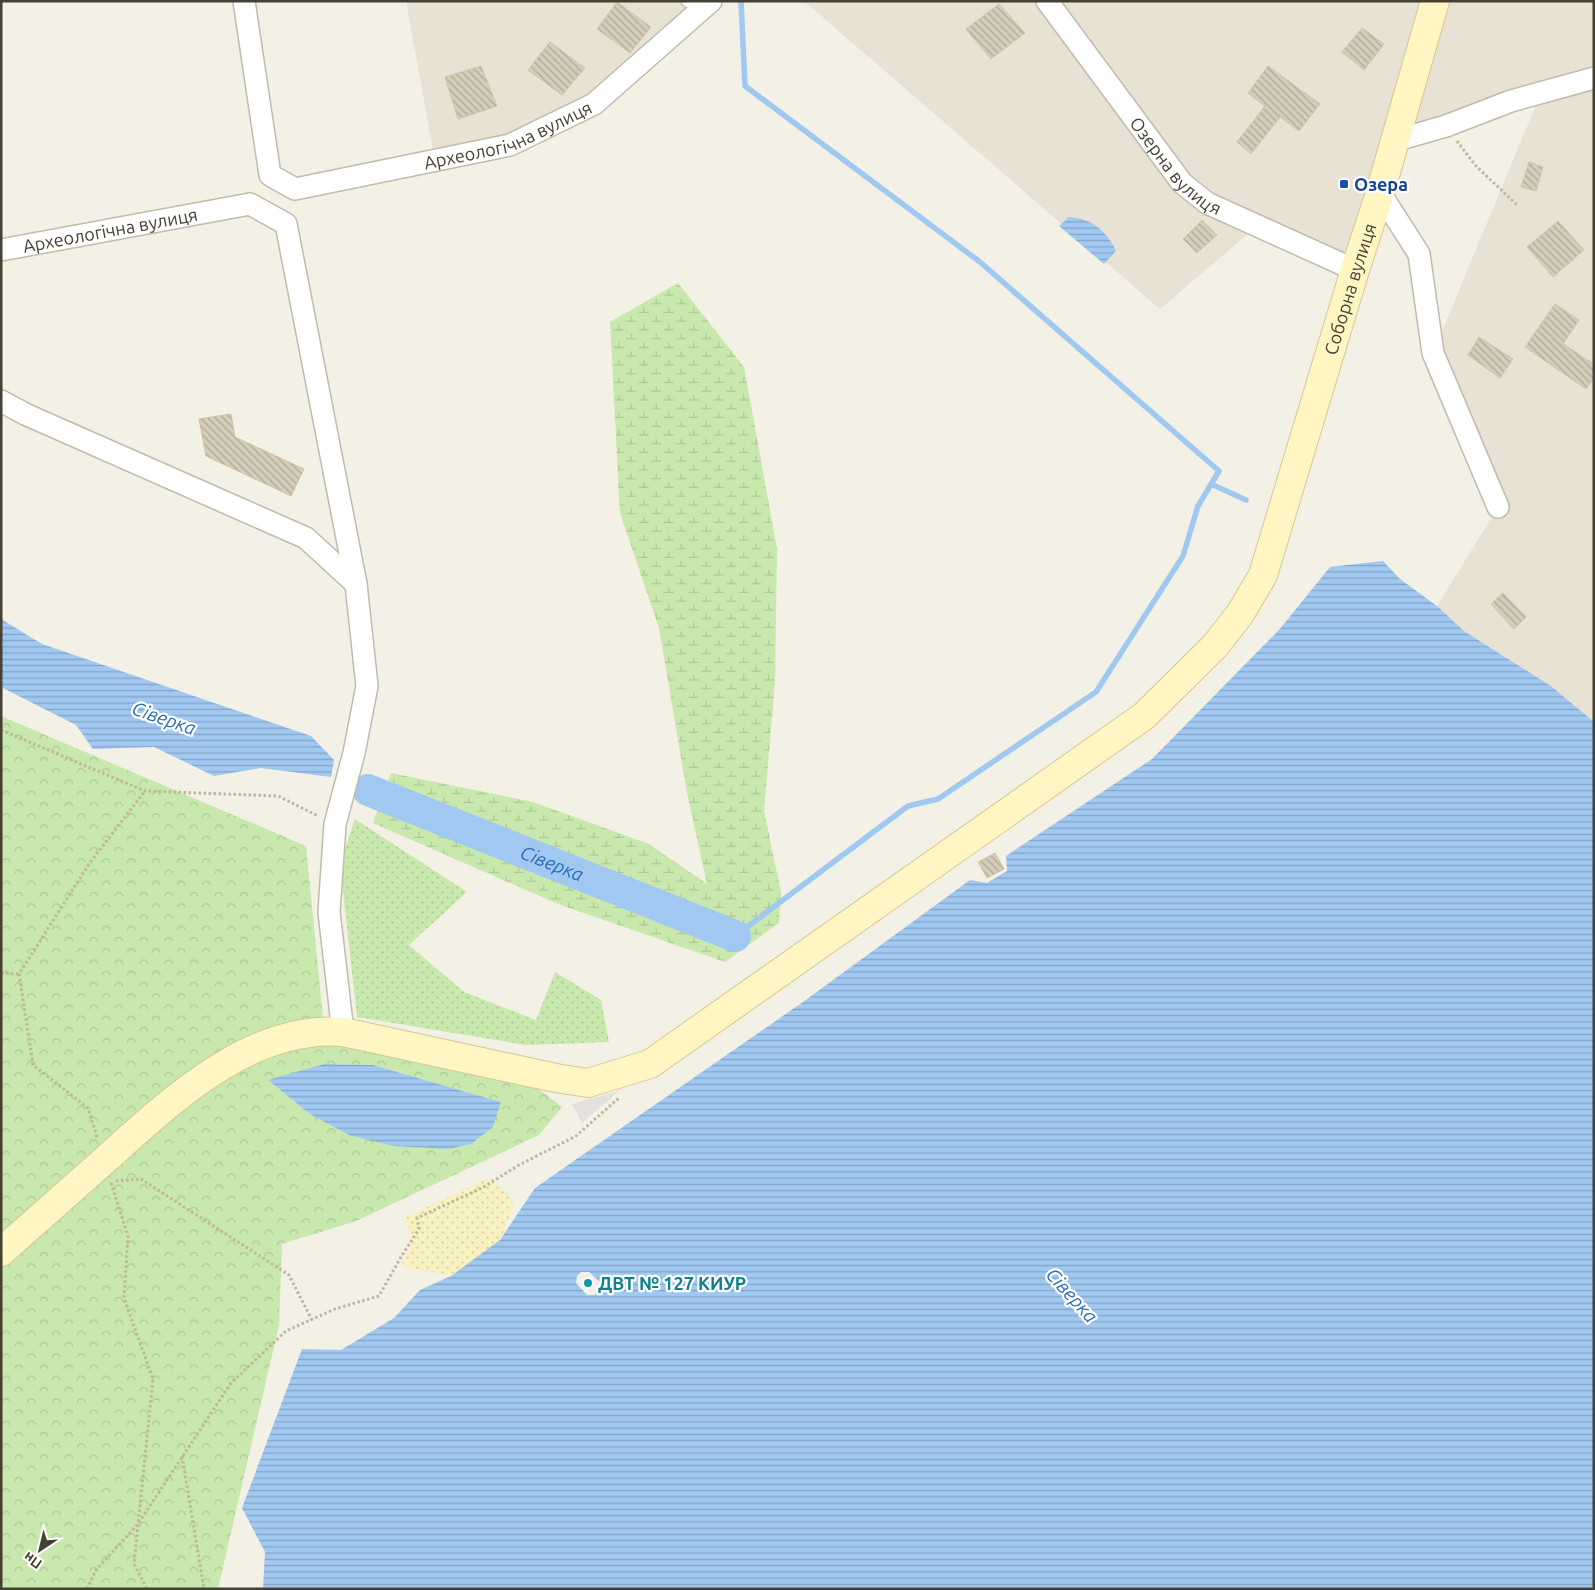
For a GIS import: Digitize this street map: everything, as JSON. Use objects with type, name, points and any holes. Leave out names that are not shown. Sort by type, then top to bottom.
[{"type":"street","name":"Археологічна вулиця","points":[[244,1],[270,175],[295,189],[510,145],[594,104],[700,4]]},
{"type":"street","name":"Озерна вулиця","points":[[1047,1],[1182,183],[1207,204],[1354,270]]},
{"type":"street","name":"Соборна вулиця","points":[[1,1252],[107,1171],[172,1099],[219,1067],[276,1040],[324,1031],[343,1032],[556,1078],[588,1083],[650,1064],[1144,716],[1214,647],[1240,614],[1263,575],[1354,270],[1380,193],[1435,1]]},
{"type":"street","points":[[1394,141],[1446,126],[1511,101],[1594,78]]},
{"type":"street","points":[[1380,193],[1419,254],[1433,353],[1498,507]]},
{"type":"street","name":"Археологічна вулиця","points":[[1,250],[250,204],[286,224],[356,584]]},
{"type":"street","points":[[1,401],[25,414],[306,538],[356,584],[367,686],[354,754],[335,824],[329,912],[343,1032]]},
{"type":"path","points":[[1446,126],[1475,164],[1516,205]]},
{"type":"path","points":[[1,730],[145,791],[278,796],[335,824]]},
{"type":"path","points":[[145,791],[89,864],[19,974],[33,1065],[88,1108],[128,1236],[124,1298],[153,1379],[134,1564],[147,1589]]},
{"type":"path","points":[[1,973],[19,974]]},
{"type":"path","points":[[88,1589],[96,1570],[138,1524],[231,1383],[286,1331],[335,1309],[379,1296],[419,1229],[417,1218],[482,1188],[518,1166],[576,1136],[622,1096]]},
{"type":"path","points":[[107,1171],[141,1179],[289,1275],[312,1320]]},
{"type":"path","points":[[182,1456],[204,1589]]},
{"type":"shaded area","points":[[406,1],[711,1],[594,104],[435,161]]},
{"type":"shaded area","points":[[804,1],[1594,1],[1594,722],[1551,686],[1464,631],[1437,606],[1498,507],[1433,353],[1541,93],[1395,141],[1355,270],[1256,227],[1160,309]]},
{"type":"shaded area","points":[[619,1091],[582,1123],[572,1104]]},
{"type":"green space","points":[[678,283],[744,367],[777,549],[775,683],[764,811],[781,892],[779,923],[725,962],[558,904],[373,823],[391,773],[533,802],[649,844],[707,884],[687,793],[659,628],[620,513],[610,322]]},
{"type":"green space","points":[[1,716],[306,846],[325,1038],[533,1085],[562,1107],[539,1135],[356,1221],[282,1244],[279,1325],[218,1589],[1,1589]],"holes":[[[323,1064],[373,1065],[501,1102],[310,1114],[269,1081]]]},
{"type":"green space","points":[[355,819],[467,892],[409,945],[464,992],[536,1020],[555,972],[601,1000],[609,1042],[526,1045],[357,1017],[340,864]]},
{"type":"sand","points":[[487,1179],[504,1189],[514,1205],[500,1240],[451,1276],[401,1266],[414,1239],[403,1218]]},
{"type":"water","points":[[1069,217],[1091,223],[1108,237],[1116,251],[1104,264],[1059,226]]},
{"type":"water","points":[[1383,561],[1400,579],[1437,606],[1464,631],[1551,686],[1594,722],[1594,1589],[263,1589],[265,1552],[242,1508],[302,1349],[341,1350],[394,1318],[420,1290],[451,1276],[500,1240],[535,1188],[803,1002],[970,880],[987,883],[1007,871],[1006,856],[1152,759],[1279,630],[1330,567]],"holes":[[[581,1272],[589,1272],[600,1282],[600,1290],[594,1295],[587,1295],[576,1283],[577,1276]]]},
{"type":"water","points":[[1,619],[42,644],[311,736],[334,760],[331,777],[261,768],[214,776],[154,747],[93,749],[76,725],[1,687]]},
{"type":"water","points":[[324,1064],[373,1065],[501,1102],[493,1127],[471,1144],[448,1149],[393,1146],[349,1135],[310,1114],[268,1080]]},
{"type":"building","points":[[617,2],[651,27],[630,53],[597,29]]},
{"type":"building","points":[[999,4],[1025,33],[991,59],[966,29]]},
{"type":"building","points":[[1362,28],[1384,44],[1364,70],[1342,52]]},
{"type":"building","points":[[550,42],[585,68],[562,95],[528,70]]},
{"type":"building","points":[[481,66],[497,106],[458,119],[445,77]]},
{"type":"building","points":[[1268,66],[1320,104],[1299,131],[1280,117],[1251,154],[1237,142],[1265,106],[1248,93]]},
{"type":"building","points":[[1529,162],[1543,167],[1536,191],[1521,187]]},
{"type":"building","points":[[1202,220],[1217,235],[1197,253],[1183,239]]},
{"type":"building","points":[[1558,221],[1584,250],[1553,277],[1527,247]]},
{"type":"building","points":[[1555,304],[1579,320],[1563,344],[1594,364],[1594,378],[1586,389],[1525,347]]},
{"type":"building","points":[[1479,337],[1513,359],[1500,378],[1468,355]]},
{"type":"building","points":[[231,414],[235,437],[304,469],[291,496],[206,456],[199,419]]},
{"type":"building","points":[[1503,593],[1526,617],[1514,629],[1491,604]]},
{"type":"building","points":[[995,853],[1004,869],[987,878],[978,862]]},
{"type":"waterway","points":[[735,936],[908,806],[938,799],[1096,692],[1183,556],[1198,506],[1219,471],[980,262],[745,86],[741,1]]},
{"type":"waterway","points":[[1211,484],[1246,500]]},
{"type":"waterway","name":"Сіверка","points":[[368,790],[735,936]]},
{"type":"place","name":"Озера","points":[[1344,184]]},
{"type":"place","name":"ДВТ № 127 КИУР","points":[[588,1283]]}]
